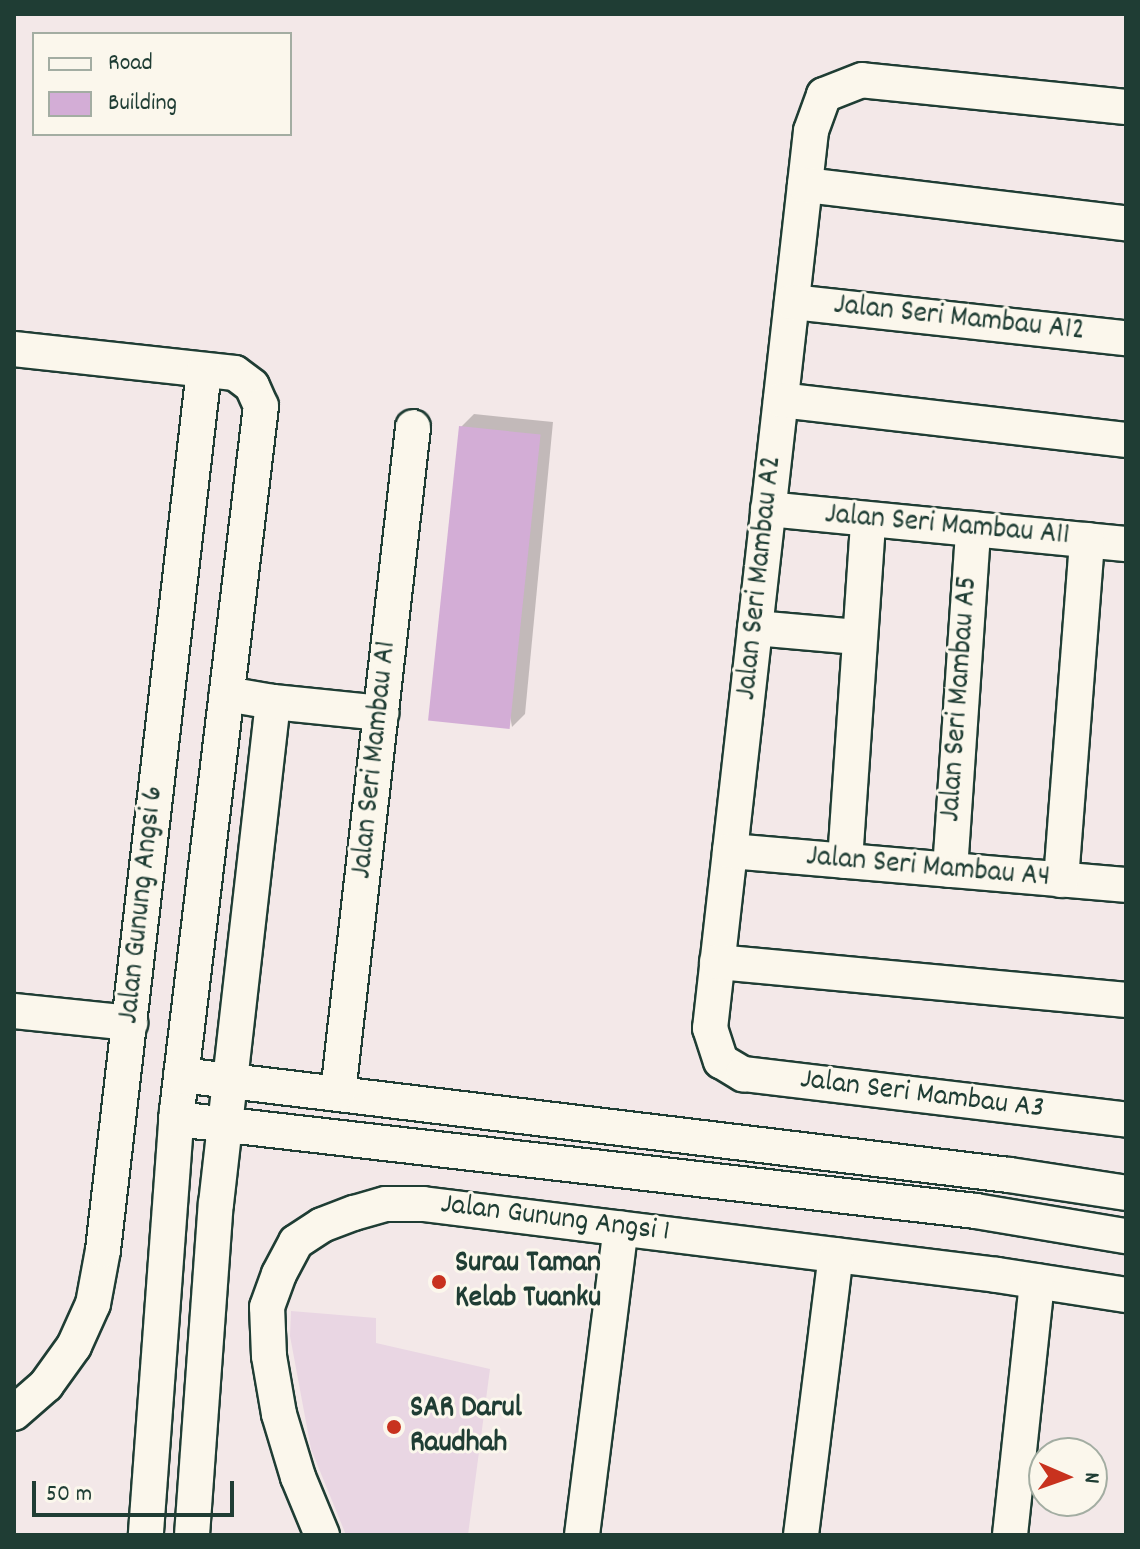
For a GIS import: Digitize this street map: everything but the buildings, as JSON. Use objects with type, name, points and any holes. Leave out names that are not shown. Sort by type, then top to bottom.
[{"type":"street","name":"Jalan Seri Mambau A2","points":[[721,1061],[710,1028],[717,962],[811,131],[824,95],[862,80],[1126,107]]},
{"type":"street","points":[[805,185],[1126,223]]},
{"type":"street","name":"Jalan Seri Mambau A12","points":[[792,302],[1126,338]]},
{"type":"street","points":[[14,349],[235,373],[252,386],[261,406],[176,1119],[146,1535]]},
{"type":"street","name":"Jalan Gunung Angsi 6","points":[[14,1413],[46,1385],[74,1346],[93,1304],[103,1250],[204,371]]},
{"type":"street","points":[[781,400],[1126,440]]},
{"type":"street","name":"Jalan Seri Mambau A1","points":[[338,1093],[413,427]]},
{"type":"street","name":"Jalan Seri Mambau A11","points":[[768,509],[1126,544]]},
{"type":"street","points":[[845,861],[868,520]]},
{"type":"street","name":"Jalan Seri Mambau A5","points":[[950,870],[973,529]]},
{"type":"street","points":[[1061,880],[1087,540]]},
{"type":"street","points":[[755,628],[858,637]]},
{"type":"street","points":[[227,694],[381,713]]},
{"type":"street","points":[[192,1535],[206,1327],[225,1124],[273,702]]},
{"type":"street","name":"Jalan Seri Mambau A4","points":[[730,851],[1126,885]]},
{"type":"street","points":[[717,962],[1126,1000]]},
{"type":"street","points":[[14,1011],[130,1023]]},
{"type":"street","name":"Jalan Seri Mambau A3","points":[[721,1061],[743,1074],[1126,1120]]},
{"type":"street","points":[[181,1075],[993,1173],[1126,1193]]},
{"type":"street","points":[[176,1119],[976,1211],[1126,1236]]},
{"type":"street","name":"Jalan Gunung Angsi 1","points":[[322,1535],[298,1477],[289,1404],[269,1356],[267,1307],[279,1274],[296,1242],[322,1225],[386,1204],[423,1204],[621,1228],[1126,1295]]},
{"type":"street","points":[[582,1535],[621,1228]]},
{"type":"street","points":[[801,1535],[836,1255]]},
{"type":"street","points":[[1010,1535],[1037,1281]]},
{"type":"shaded area","name":"SAR Darul Raudhah","points":[[291,1311],[376,1318],[376,1343],[490,1369],[468,1535],[346,1535],[311,1449],[290,1336]]},
{"type":"place","name":"Surau Taman Kelab Tuanku","points":[[439,1282]]},
{"type":"place","name":"SAR Darul Raudhah","points":[[394,1427]]}]
